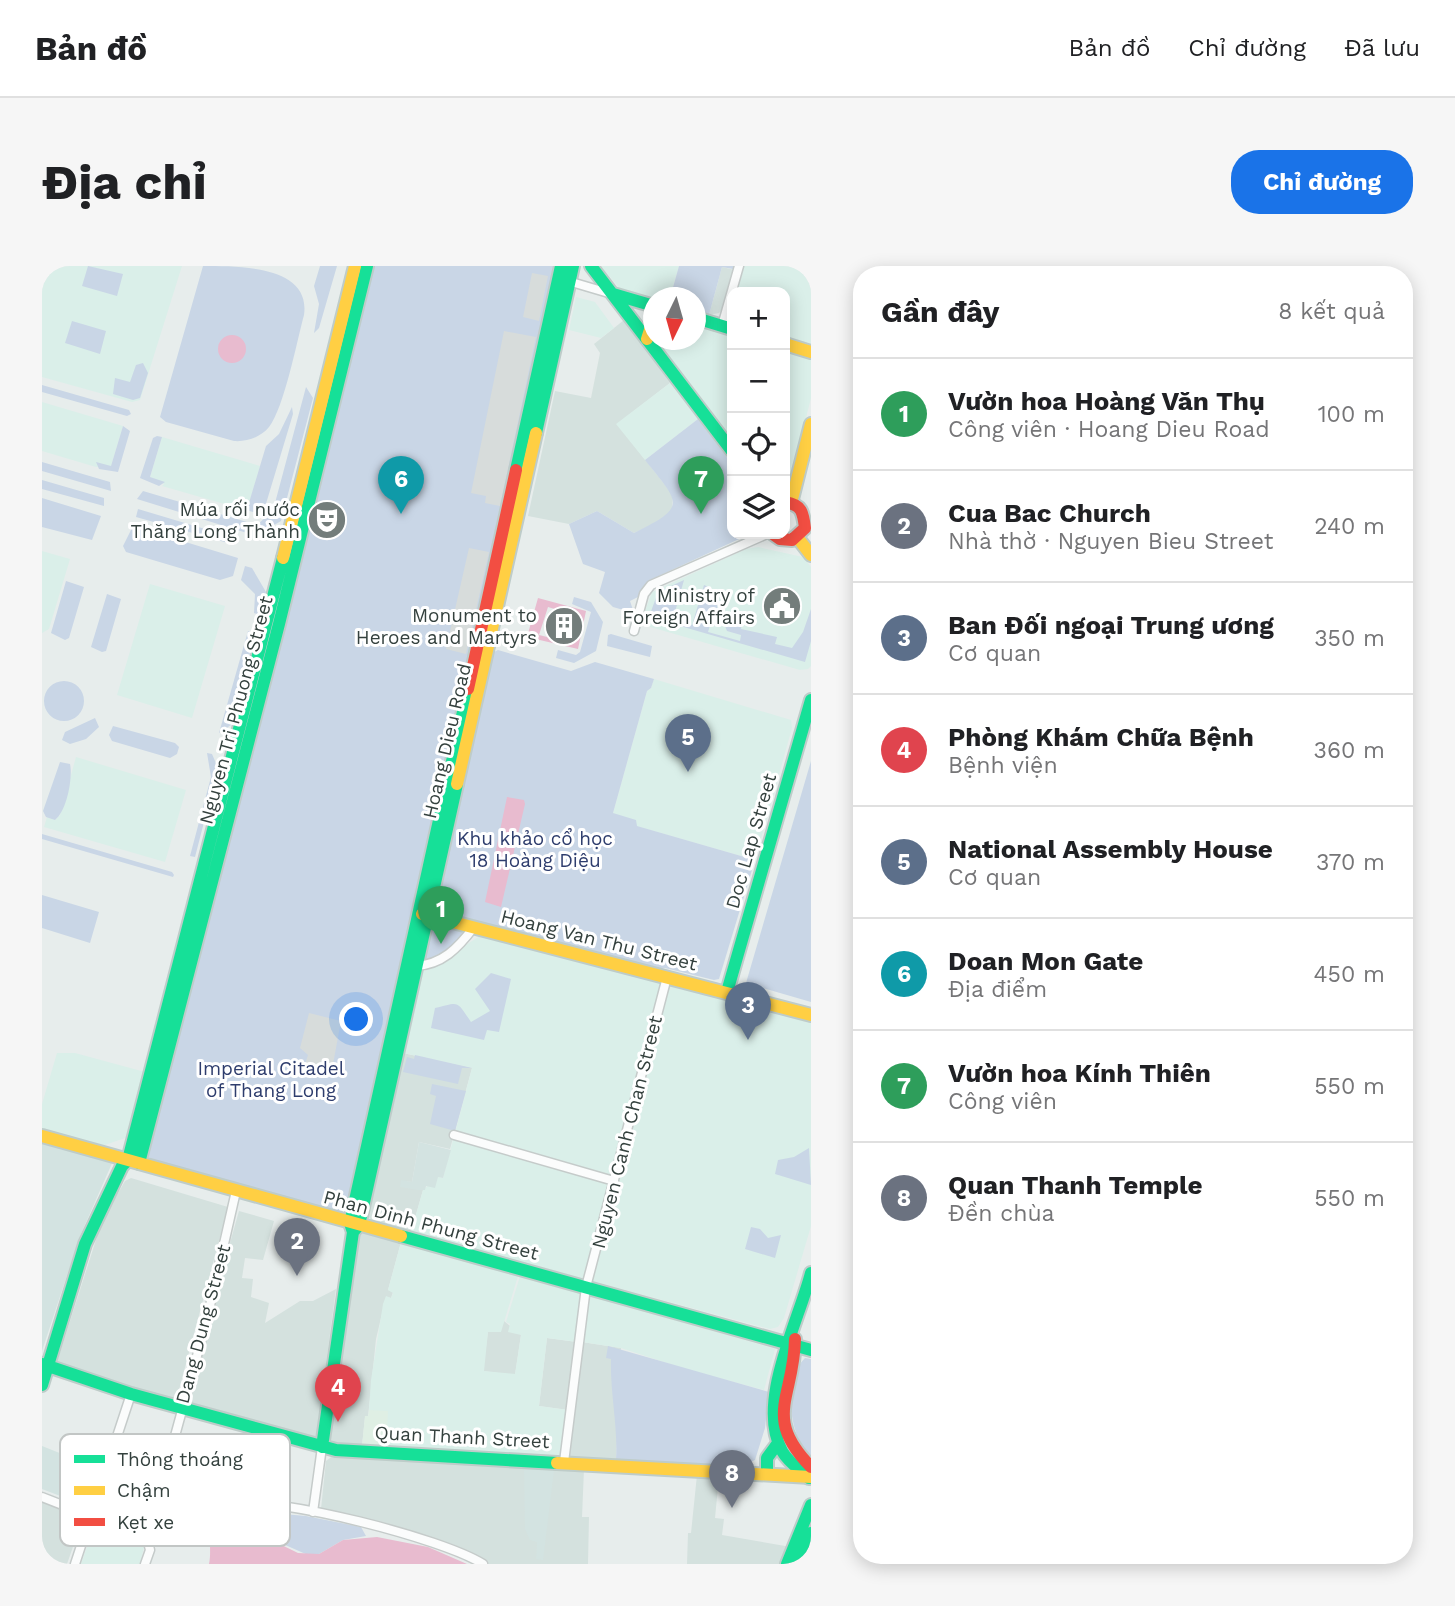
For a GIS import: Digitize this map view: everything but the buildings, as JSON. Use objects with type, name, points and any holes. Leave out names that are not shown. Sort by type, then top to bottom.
[{"type":"street","name":"Nguyen Tri Phuong Street","points":[[334,378],[355,266]]},
{"type":"street","name":"Nguyen Tri Phuong Street","points":[[133,1162],[334,378],[367,266]]},
{"type":"street","name":"Hoang Dieu Road","points":[[322,1447],[354,1227],[563,276],[573,266]]},
{"type":"street","points":[[591,266],[643,334]]},
{"type":"street","points":[[735,287],[739,266]]},
{"type":"street","points":[[563,276],[643,303]]},
{"type":"street","points":[[706,321],[727,328]]},
{"type":"street","points":[[790,346],[811,352]]},
{"type":"street","points":[[655,350],[727,445]]},
{"type":"street","points":[[790,495],[811,424]]},
{"type":"street","points":[[790,503],[807,510],[806,522],[797,537],[790,539]]},
{"type":"street","points":[[797,537],[811,555]]},
{"type":"street","points":[[634,631],[644,594],[651,585],[756,539]]},
{"type":"street","name":"Doc Lap Street","points":[[727,992],[811,700]]},
{"type":"street","name":"Hoang Van Thu Street","points":[[423,914],[811,1015]]},
{"type":"street","points":[[412,966],[433,963],[450,954],[474,927]]},
{"type":"street","name":"Nguyen Canh Chan Street","points":[[564,1462],[586,1287],[667,977]]},
{"type":"street","points":[[454,1135],[614,1181]]},
{"type":"street","name":"Phan Dinh Phung Street","points":[[42,1136],[354,1227],[586,1287],[811,1350]]},
{"type":"street","points":[[42,1385],[45,1365],[85,1244],[118,1176],[133,1162]]},
{"type":"street","name":"Dang Dung Street","points":[[174,1434],[206,1323],[236,1191]]},
{"type":"street","points":[[810,1476],[787,1459],[778,1443],[773,1411],[811,1273]]},
{"type":"street","points":[[791,1345],[783,1425],[795,1454],[810,1476]]},
{"type":"street","name":"Quan Thanh Street","points":[[45,1365],[131,1394],[275,1434]]},
{"type":"street","points":[[118,1434],[131,1394]]},
{"type":"street","name":"Quan Thanh Street","points":[[290,1438],[322,1447],[810,1476]]},
{"type":"street","points":[[767,1474],[766,1458],[778,1443]]},
{"type":"street","points":[[313,1512],[322,1447]]},
{"type":"street","points":[[42,1497],[60,1504]]},
{"type":"street","points":[[787,1564],[811,1505]]},
{"type":"street","points":[[290,1508],[436,1543],[483,1564]]},
{"type":"street","points":[[796,1564],[811,1533]]},
{"type":"street","points":[[75,1564],[81,1546]]},
{"type":"street","name":"Dang Dung Street","points":[[145,1564],[149,1546]]},
{"type":"shaded area","points":[[46,266],[182,266],[140,400],[132,402],[42,377],[42,280]]},
{"type":"shaded area","points":[[601,266],[679,266],[673,287],[643,287],[643,297],[621,290]]},
{"type":"shaded area","points":[[743,266],[811,266],[811,345],[790,339],[790,287],[737,287]]},
{"type":"shaded area","points":[[722,267],[735,270],[730,287],[727,287],[724,308],[719,313],[709,315]]},
{"type":"shaded area","points":[[532,273],[548,276],[539,321],[523,317]]},
{"type":"shaded area","points":[[576,297],[595,302],[614,328],[601,338],[569,330]]},
{"type":"shaded area","points":[[624,320],[643,346],[643,350],[646,350],[670,383],[617,424],[673,495],[672,511],[668,517],[634,533],[597,511],[569,524],[528,516],[555,391],[591,398],[600,353],[594,344]]},
{"type":"shaded area","points":[[706,328],[727,334],[727,432],[665,350],[706,350]]},
{"type":"shaded area","points":[[504,331],[536,337],[500,506],[485,503],[486,496],[471,493]]},
{"type":"shaded area","points":[[232,335],[242,339],[246,349],[242,359],[232,363],[222,359],[218,349],[222,339]]},
{"type":"shaded area","points":[[790,352],[811,358],[811,398],[790,482]]},
{"type":"shaded area","points":[[670,383],[698,419],[645,460],[616,424]]},
{"type":"shaded area","points":[[42,402],[123,426],[111,466],[96,467],[42,451]]},
{"type":"shaded area","points":[[162,437],[260,466],[248,507],[233,505],[235,507],[162,486],[164,484],[150,477]]},
{"type":"shaded area","points":[[758,547],[803,557],[811,567],[811,666],[808,669],[800,670],[640,624],[652,592],[746,549]]},
{"type":"shaded area","points":[[469,548],[489,552],[466,654],[446,649]]},
{"type":"shaded area","points":[[42,551],[70,559],[49,629],[42,633]]},
{"type":"shaded area","points":[[150,584],[225,606],[192,718],[117,695]]},
{"type":"shaded area","points":[[538,598],[586,611],[578,649],[527,637]],"holes":[[[548,607],[561,611],[563,608],[579,615],[572,643],[539,635]]]},
{"type":"shaded area","points":[[654,679],[791,720],[792,728],[755,860],[636,826],[613,813],[647,691]]},
{"type":"shaded area","points":[[76,757],[186,790],[165,862],[44,827],[47,817],[55,820],[60,815]]},
{"type":"shaded area","points":[[507,797],[524,800],[525,804],[501,907],[485,902]]},
{"type":"shaded area","points":[[480,936],[811,1022],[811,1226],[784,1318],[778,1327],[770,1329],[411,1232],[423,1190],[438,1177],[443,1178],[472,1068],[403,1053],[421,973]]},
{"type":"shaded area","points":[[309,1013],[341,1021],[331,1075],[304,1068],[308,1055],[300,1048]]},
{"type":"shaded area","points":[[57,1053],[75,1053],[145,1072],[128,1137],[102,1146],[42,1130],[42,1104]]},
{"type":"shaded area","points":[[403,1053],[472,1068],[450,1149],[419,1142],[412,1182],[401,1181],[423,1190],[411,1232],[372,1222],[367,1214]]},
{"type":"shaded area","points":[[42,1142],[113,1161],[80,1236],[42,1351]]},
{"type":"shaded area","points":[[419,1142],[451,1150],[443,1178],[438,1177],[435,1188],[426,1186],[425,1190],[417,1190],[400,1187],[401,1180],[412,1182]]},
{"type":"shaded area","points":[[131,1178],[228,1207],[176,1401],[56,1365],[102,1221],[125,1181]]},
{"type":"shaded area","points":[[239,1211],[274,1221],[263,1260],[245,1258],[242,1278],[253,1279],[251,1297],[269,1303],[265,1323],[300,1301],[313,1301],[336,1289],[316,1438],[185,1403]]},
{"type":"shaded area","points":[[364,1232],[401,1242],[388,1290],[393,1292],[391,1298],[386,1297],[376,1339],[368,1417],[365,1417],[362,1446],[339,1445],[331,1442],[330,1432],[358,1237]]},
{"type":"shaded area","points":[[401,1242],[518,1276],[501,1332],[488,1332],[484,1371],[515,1374],[521,1335],[508,1332],[510,1324],[506,1322],[520,1276],[583,1294],[577,1342],[547,1338],[539,1406],[568,1410],[562,1456],[386,1447],[369,1410],[371,1380],[383,1304],[386,1296],[391,1298],[393,1293],[388,1290]]},
{"type":"shaded area","points":[[588,1295],[775,1349],[764,1390],[685,1369],[621,1348],[582,1342]]},
{"type":"shaded area","points":[[504,1321],[521,1335],[515,1375],[483,1371],[488,1331],[500,1331]]},
{"type":"shaded area","points":[[547,1338],[577,1342],[568,1410],[539,1406]]},
{"type":"shaded area","points":[[582,1342],[621,1348],[616,1459],[568,1457]]},
{"type":"shaded area","points":[[369,1410],[388,1411],[386,1447],[362,1446],[365,1416],[368,1416]]},
{"type":"shaded area","points":[[42,1446],[60,1453],[60,1496],[42,1489]]},
{"type":"shaded area","points":[[334,1455],[584,1469],[582,1517],[589,1517],[588,1564],[489,1564],[452,1544],[324,1511],[321,1509],[326,1461]]},
{"type":"shaded area","points":[[524,1466],[554,1470],[543,1560],[536,1559],[537,1542],[530,1540],[525,1529]]},
{"type":"shaded area","points":[[697,1475],[719,1477],[715,1518],[724,1519],[722,1535],[791,1547],[782,1564],[687,1564],[688,1533],[691,1533]]},
{"type":"shaded area","points":[[42,1501],[60,1508],[60,1546],[73,1546],[67,1564],[42,1564]]},
{"type":"shaded area","points":[[377,1537],[428,1547],[467,1564],[209,1564],[210,1546],[284,1546],[298,1553],[319,1554],[343,1540]]},
{"type":"shaded area","points":[[87,1546],[144,1547],[140,1564],[81,1564]]},
{"type":"green space","points":[[88,266],[123,274],[117,296],[82,286]]},
{"type":"green space","points":[[203,266],[270,272],[297,287],[303,299],[304,315],[280,405],[269,427],[249,440],[234,441],[166,422],[160,417]]},
{"type":"green space","points":[[320,266],[337,266],[319,328],[314,333],[319,304],[314,286]]},
{"type":"green space","name":"Imperial Citadel of Thang Long","points":[[371,266],[555,266],[348,1208],[339,1214],[151,1160],[147,1154]]},
{"type":"green space","points":[[679,266],[734,266],[733,269],[722,267],[709,315],[706,314],[706,287],[673,287]]},
{"type":"green space","points":[[72,321],[106,331],[100,354],[65,343]]},
{"type":"green space","points":[[143,363],[148,373],[140,398],[133,400],[113,394],[115,378],[130,382],[136,365]]},
{"type":"green space","points":[[42,385],[129,410],[131,414],[127,416],[42,392]]},
{"type":"green space","points":[[306,387],[313,398],[281,521],[264,531],[254,528],[269,514],[275,503]]},
{"type":"green space","points":[[292,407],[293,414],[265,507],[253,512],[235,507],[232,502],[248,506],[266,446],[279,434]]},
{"type":"green space","points":[[698,419],[727,457],[727,539],[739,539],[650,580],[638,597],[630,601],[634,613],[613,607],[599,593],[605,572],[583,564],[569,524],[597,511],[634,533],[664,516],[671,509],[671,495],[645,460]]},
{"type":"green space","points":[[123,426],[130,431],[118,472],[99,469],[96,462],[111,466]]},
{"type":"green space","points":[[162,437],[150,477],[165,482],[159,486],[140,478],[153,438]]},
{"type":"green space","points":[[42,462],[110,482],[111,491],[42,471]]},
{"type":"green space","points":[[42,480],[104,498],[104,506],[42,489]]},
{"type":"green space","points":[[143,491],[247,522],[247,533],[137,499]]},
{"type":"green space","points":[[42,498],[101,516],[92,540],[42,527]]},
{"type":"green space","points":[[138,509],[235,538],[235,545],[136,517]]},
{"type":"green space","points":[[133,526],[238,558],[233,576],[220,580],[126,552],[123,546]]},
{"type":"green space","points":[[245,566],[252,568],[266,592],[231,725],[219,733],[248,631],[252,632],[257,614],[254,613],[255,594],[241,580]]},
{"type":"green space","points":[[684,580],[673,619],[692,625],[704,585],[709,587],[717,602],[718,615],[713,615],[708,632],[740,641],[741,635],[727,631],[723,621],[727,613],[744,613],[741,629],[777,637],[775,644],[792,648],[803,632],[811,609],[811,641],[805,662],[649,617],[658,592]]},
{"type":"green space","points":[[66,581],[84,587],[69,638],[65,640],[51,633]]},
{"type":"green space","points":[[107,594],[121,599],[106,651],[102,652],[91,647]]},
{"type":"green space","points":[[574,597],[591,602],[603,622],[596,651],[574,663],[556,658],[558,650],[576,655],[580,652],[591,612],[572,604]]},
{"type":"green space","points":[[608,635],[652,646],[650,657],[607,646]]},
{"type":"green space","name":"Khu khảo cổ học 18 Hoàng Diệu","points":[[498,650],[571,671],[595,662],[654,679],[647,691],[613,813],[636,820],[637,826],[755,860],[719,979],[665,968],[656,970],[437,910],[492,653]]},
{"type":"green space","points":[[64,681],[78,687],[84,701],[78,715],[64,721],[50,715],[44,701],[50,687]]},
{"type":"green space","points":[[95,718],[99,727],[86,739],[70,744],[62,740],[65,732]]},
{"type":"green space","points":[[113,726],[175,743],[179,747],[177,754],[170,758],[112,741],[109,735]]},
{"type":"green space","points":[[207,753],[212,754],[218,768],[195,857],[190,856],[211,777]]},
{"type":"green space","points":[[811,761],[811,1002],[746,983]]},
{"type":"green space","points":[[60,762],[70,764],[71,777],[66,802],[55,820],[46,817],[43,811]]},
{"type":"green space","points":[[42,834],[172,872],[174,875],[173,877],[42,839]]},
{"type":"green space","points":[[42,895],[99,912],[90,943],[42,928]]},
{"type":"green space","points":[[439,925],[462,932],[463,936],[448,950],[425,962],[430,929]]},
{"type":"green space","points":[[491,973],[511,979],[499,1032],[487,1030],[484,1040],[431,1028],[435,1008],[457,1004],[471,1022],[490,1011],[475,989]]},
{"type":"green space","points":[[415,1055],[472,1068],[462,1068],[458,1084],[403,1072],[407,1057],[414,1059]]},
{"type":"green space","points":[[432,1084],[466,1091],[455,1131],[430,1124],[436,1096],[430,1094]]},
{"type":"green space","points":[[809,1148],[811,1185],[775,1174],[778,1160],[794,1157]]},
{"type":"green space","points":[[751,1227],[760,1229],[768,1238],[781,1235],[775,1258],[745,1249]]},
{"type":"green space","points":[[608,1346],[769,1392],[765,1428],[755,1460],[742,1466],[616,1459],[611,1359],[606,1358]]},
{"type":"green space","points":[[805,1358],[811,1359],[811,1457],[797,1436],[791,1408],[793,1380]]},
{"type":"green space","points":[[290,1515],[361,1527],[366,1536],[343,1540],[319,1554],[308,1555],[288,1546],[290,1546]]},
{"type":"traffic: fast","points":[[139,1163],[279,624],[367,266]]},
{"type":"traffic: fast","points":[[516,470],[561,266]]},
{"type":"traffic: fast","points":[[536,433],[573,266]]},
{"type":"traffic: fast","points":[[591,266],[727,444]]},
{"type":"traffic: fast","points":[[613,294],[643,303]]},
{"type":"traffic: fast","points":[[706,321],[727,327]]},
{"type":"traffic: fast","points":[[42,1385],[85,1244],[122,1166],[128,1160],[283,558]]},
{"type":"traffic: fast","points":[[322,1447],[353,1232],[350,1223],[468,689]]},
{"type":"traffic: fast","points":[[727,992],[811,700]]},
{"type":"traffic: fast","points":[[353,1232],[359,1225],[457,784]]},
{"type":"traffic: fast","points":[[401,1236],[811,1350]]},
{"type":"traffic: fast","points":[[809,1478],[782,1451],[775,1432],[774,1410],[782,1363],[811,1273]]},
{"type":"traffic: fast","points":[[42,1364],[131,1394],[277,1434]]},
{"type":"traffic: fast","points":[[290,1437],[336,1450],[557,1463]]},
{"type":"traffic: fast","points":[[767,1474],[767,1458],[778,1443]]},
{"type":"traffic: fast","points":[[787,1564],[811,1505]]},
{"type":"traffic: fast","points":[[796,1564],[811,1533]]},
{"type":"traffic: slow","points":[[283,558],[355,266]]},
{"type":"traffic: slow","points":[[790,346],[811,352]]},
{"type":"traffic: slow","points":[[791,503],[811,424]]},
{"type":"traffic: slow","points":[[457,784],[536,433]]},
{"type":"traffic: slow","points":[[797,537],[811,555]]},
{"type":"traffic: slow","points":[[422,914],[811,1015]]},
{"type":"traffic: slow","points":[[42,1136],[401,1236]]},
{"type":"traffic: slow","points":[[557,1463],[811,1477]]},
{"type":"traffic: jam","points":[[468,689],[516,470]]},
{"type":"traffic: jam","points":[[780,539],[792,540],[805,528],[801,510],[790,504]]},
{"type":"traffic: jam","points":[[795,1339],[784,1420],[796,1450],[811,1467]]},
{"type":"place","name":"Doan Mon Gate","points":[[401,514]]},
{"type":"place","name":"Vườn hoa Kính Thiên","points":[[701,514]]},
{"type":"place","name":"Múa rối nước Thăng Long Thành","points":[[327,520]]},
{"type":"place","name":"Ministry of Foreign Affairs","points":[[782,606]]},
{"type":"place","name":"Monument to Heroes and Martyrs","points":[[564,626]]},
{"type":"place","name":"National Assembly House","points":[[688,772]]},
{"type":"place","name":"Vườn hoa Hoàng Văn Thụ","points":[[441,944]]},
{"type":"place","name":"Ban Đối ngoại Trung ương","points":[[748,1040]]},
{"type":"place","name":"Cua Bac Church","points":[[297,1276]]},
{"type":"place","name":"Phòng Khám Chữa Bệnh","points":[[338,1422]]},
{"type":"place","name":"Quan Thanh Temple","points":[[732,1508]]}]
